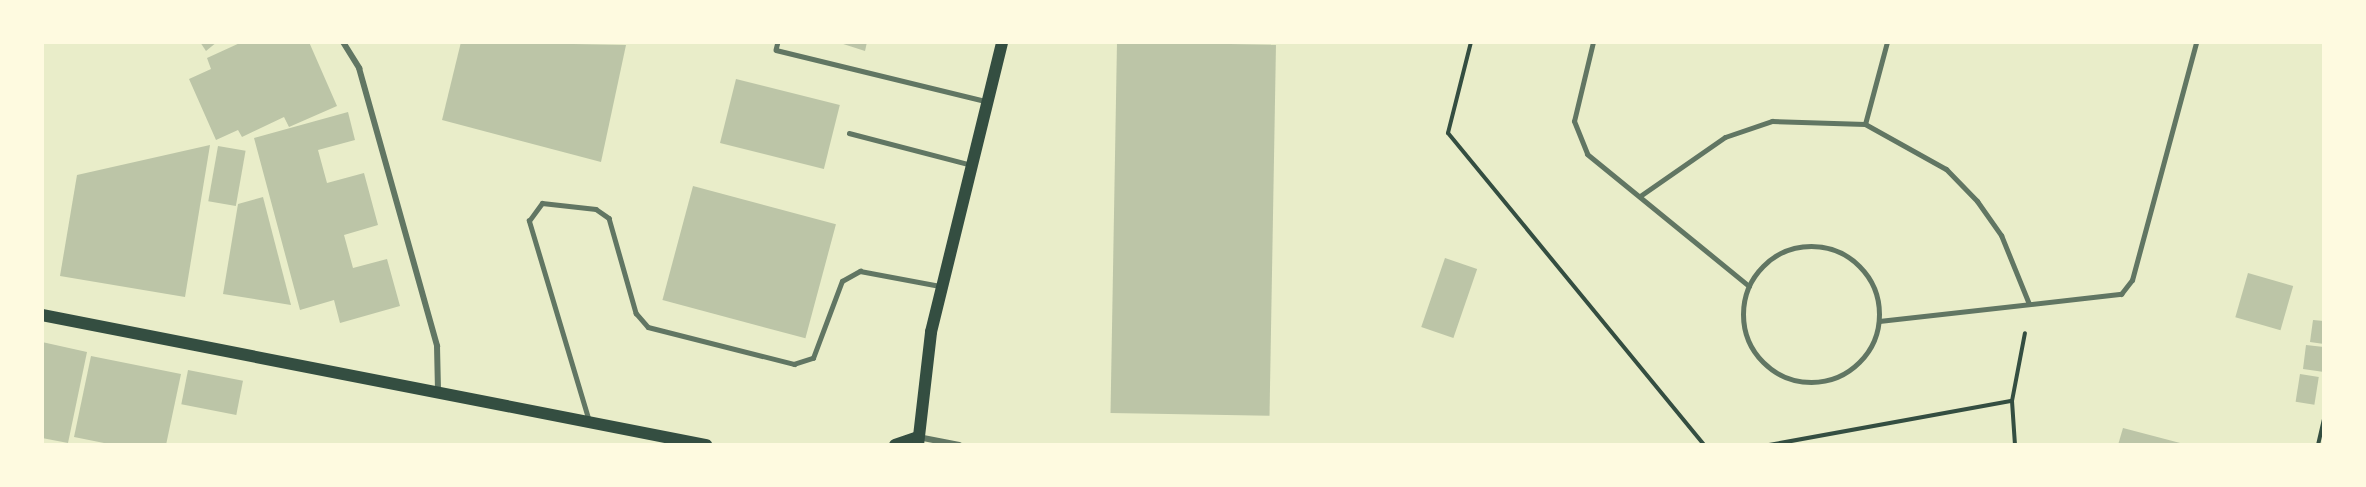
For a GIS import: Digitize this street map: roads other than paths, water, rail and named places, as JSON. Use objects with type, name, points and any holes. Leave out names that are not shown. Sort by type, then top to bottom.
[{"type":"main road","points":[[895,445],[918,441],[941,286],[1002,42]]},
{"type":"main road","points":[[42,315],[588,418],[706,445]]},
{"type":"street","points":[[343,42],[358,68],[437,346],[438,390]]},
{"type":"street","points":[[1593,42],[1574,121],[1579,141],[1587,154],[1749,286]]},
{"type":"street","points":[[1865,124],[1887,42]]},
{"type":"street","points":[[1879,321],[2121,294],[2132,280],[2196,42]]},
{"type":"street","points":[[1640,196],[1725,137],[1772,121],[1865,124],[1946,170],[1977,201],[2001,235],[2029,304]]},
{"type":"street","points":[[1797,247],[1828,249],[1857,263],[1870,280],[1879,321],[1859,363],[1840,376],[1793,381],[1772,370],[1750,343],[1743,309],[1749,286],[1777,255],[1797,247]]},
{"type":"street","points":[[918,441],[959,445]]},
{"type":"lane","points":[[778,42],[776,50],[987,101]]},
{"type":"lane","points":[[849,133],[972,165]]},
{"type":"lane","points":[[588,418],[529,221],[542,203],[596,209],[609,218],[636,314],[648,327],[794,364],[813,358],[824,339],[842,281],[860,271],[941,286]]}]
